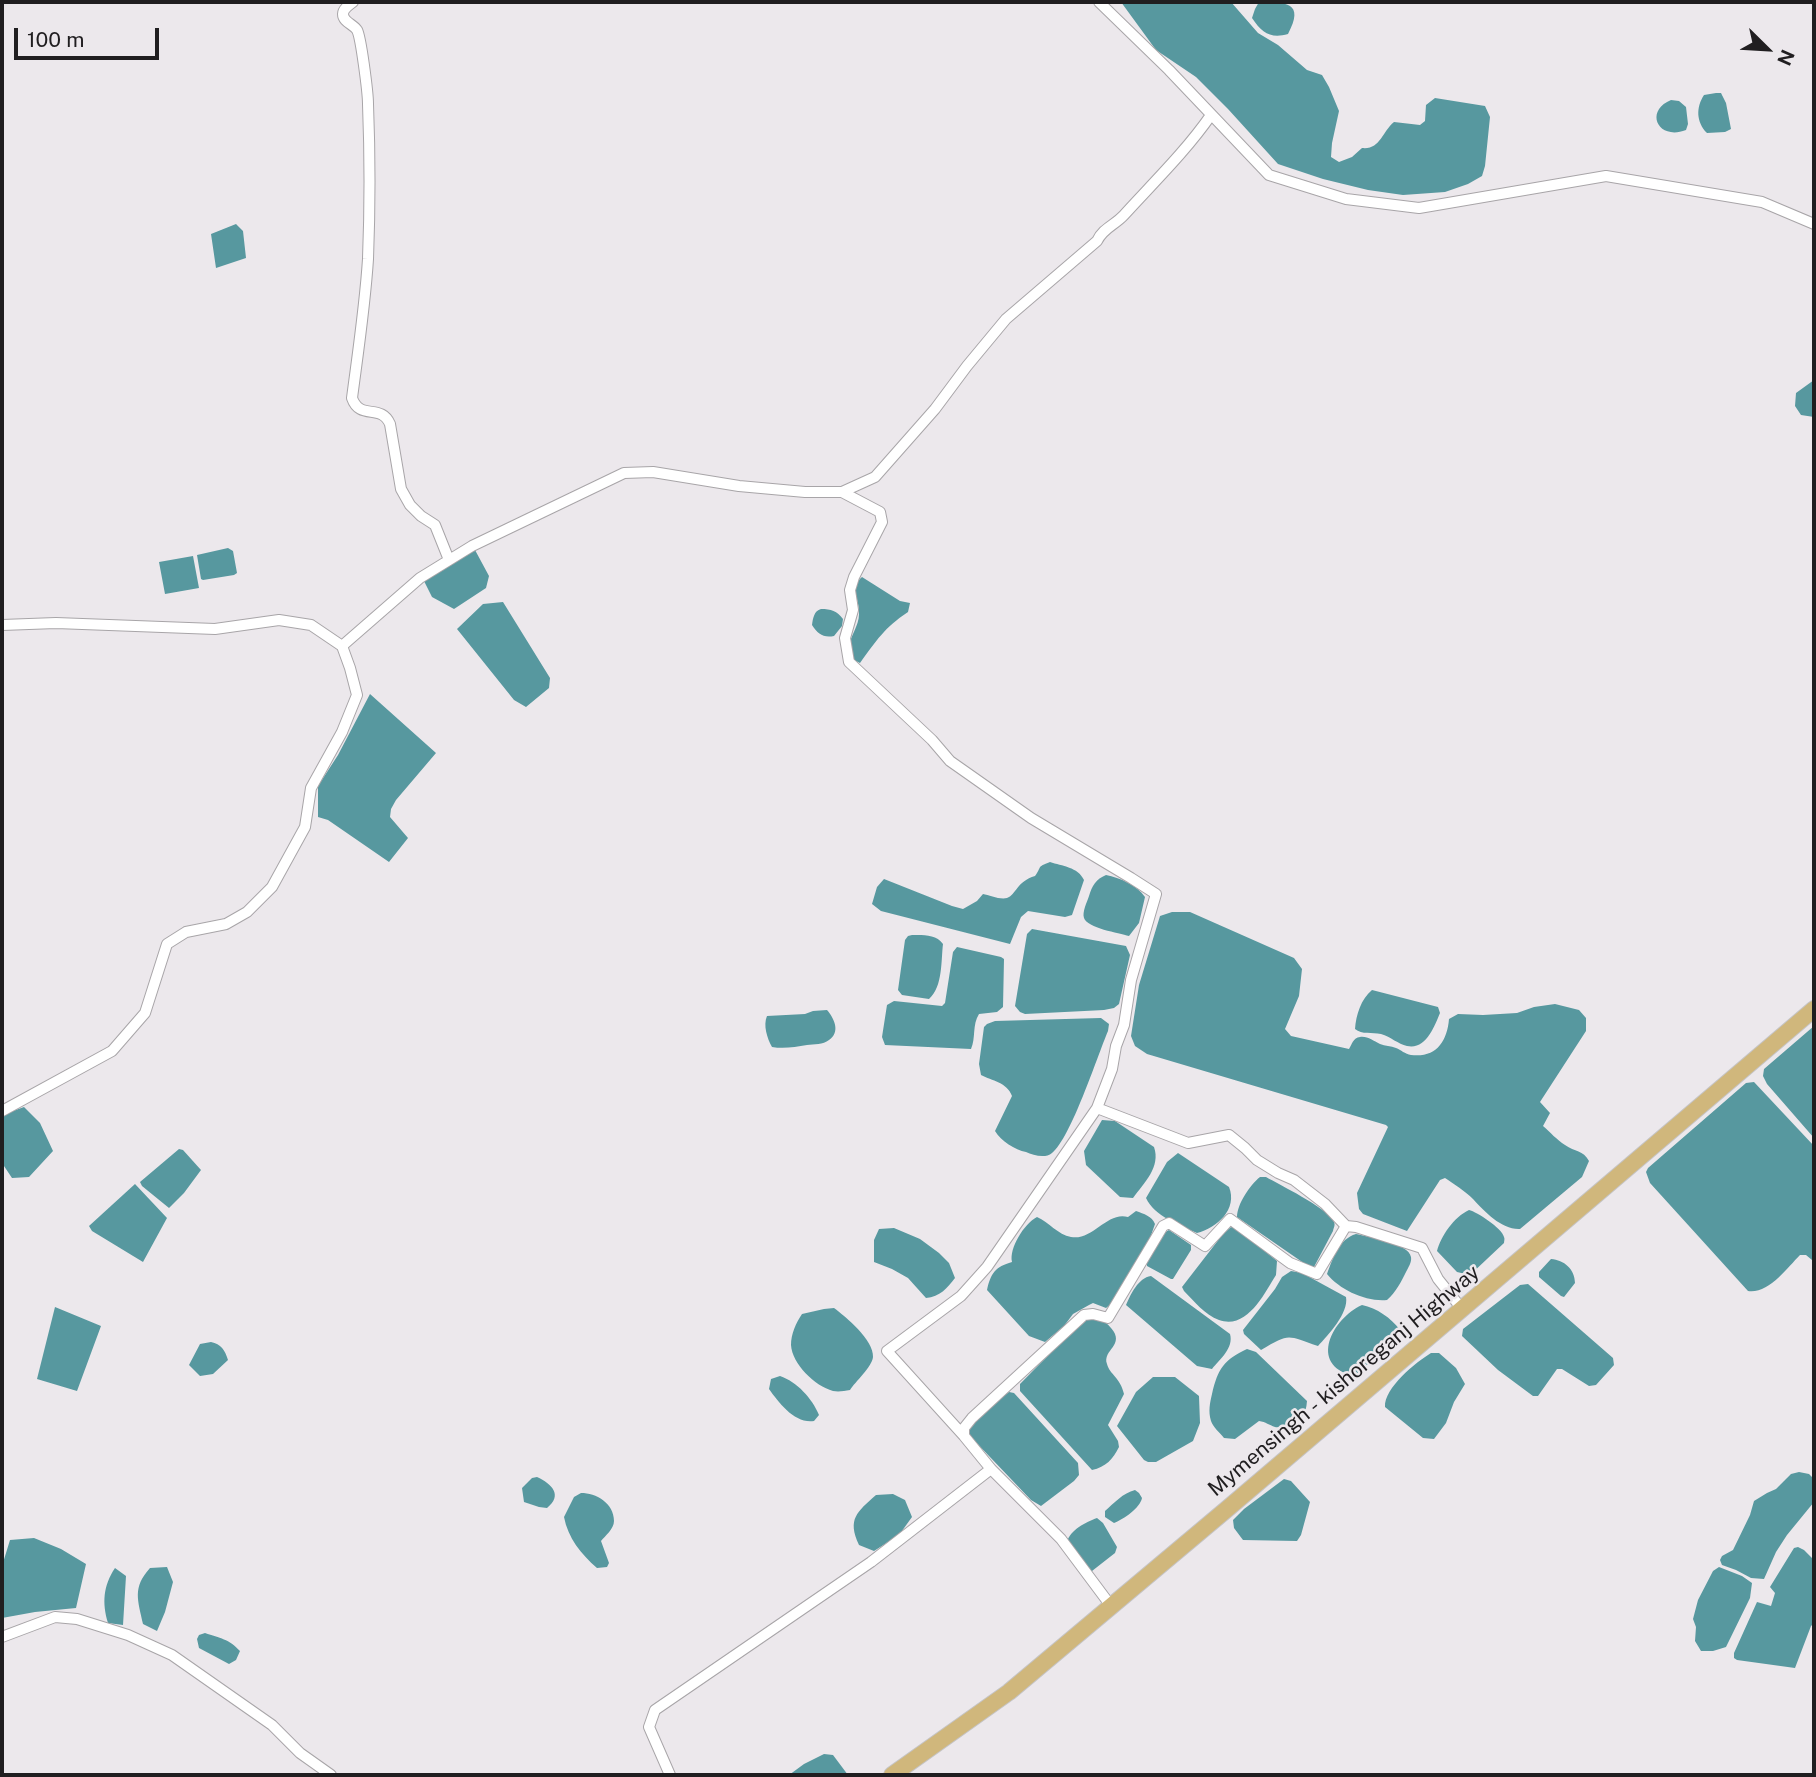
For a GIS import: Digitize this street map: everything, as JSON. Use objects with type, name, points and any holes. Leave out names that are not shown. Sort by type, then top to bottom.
[{"type":"main road","name":"Mymensingh - kishoreganj Highway","points":[[892,1775],[1009,1692],[1814,1009]]},
{"type":"street","points":[[352,2],[343,14],[344,19],[356,29],[363,62],[368,100],[369,199],[368,261],[352,398],[355,406],[362,411],[387,416],[401,489],[410,505],[435,525],[449,561]]},
{"type":"street","points":[[1099,2],[1269,175],[1346,199],[1419,208],[1606,176],[1762,202],[1814,224]]},
{"type":"street","points":[[342,646],[420,578],[472,546],[624,472],[653,472],[805,492],[842,492],[875,477],[935,409],[1006,319],[1097,241],[1101,232],[1121,218],[1196,136],[1211,115]]},
{"type":"street","points":[[842,492],[880,512],[883,522],[850,590],[853,610],[845,638],[849,662],[932,740],[950,761],[1031,818],[1156,894],[1131,980],[1124,1025],[1116,1046],[1112,1069],[1097,1108],[988,1267],[961,1296],[887,1351],[964,1436],[990,1469],[1061,1539],[1111,1606]]},
{"type":"street","points":[[2,625],[57,623],[215,629],[279,620],[312,625],[342,646],[356,695],[342,732],[311,788],[305,827],[272,887],[247,912],[226,924],[186,932],[167,944],[145,1013],[112,1051],[2,1111]]},
{"type":"street","points":[[1097,1108],[1188,1143],[1228,1135],[1256,1160],[1294,1180],[1325,1203],[1346,1226],[1422,1248],[1438,1279],[1462,1308]]},
{"type":"street","points":[[964,1436],[964,1428],[972,1418],[1084,1315],[1093,1314],[1108,1318],[1163,1226],[1169,1223],[1205,1246],[1230,1219],[1290,1263],[1317,1274],[1346,1226]]},
{"type":"street","points":[[670,1775],[649,1727],[655,1710],[871,1562],[990,1469]]},
{"type":"street","points":[[2,1637],[55,1617],[77,1619],[128,1634],[172,1655],[272,1725],[300,1753],[331,1775]]},
{"type":"water","points":[[1121,2],[1231,2],[1258,33],[1278,45],[1307,70],[1322,75],[1339,111],[1331,157],[1339,162],[1352,157],[1362,148],[1373,146],[1394,122],[1420,125],[1425,121],[1426,105],[1435,98],[1485,106],[1490,117],[1482,176],[1445,192],[1403,195],[1323,179],[1278,164],[1196,77],[1156,50]]},
{"type":"water","points":[[1259,2],[1277,2],[1290,6],[1294,16],[1288,34],[1267,34],[1259,28],[1252,18]]},
{"type":"water","points":[[1721,93],[1726,103],[1731,129],[1707,133],[1699,119],[1700,104],[1704,95]]},
{"type":"water","points":[[1671,100],[1679,101],[1686,107],[1686,130],[1668,132],[1658,123],[1658,111]]},
{"type":"water","points":[[236,224],[243,231],[246,258],[216,268],[211,234]]},
{"type":"water","points":[[1814,380],[1814,417],[1801,415],[1795,406],[1796,393]]},
{"type":"water","points":[[228,548],[233,551],[237,573],[201,579],[197,555]]},
{"type":"water","points":[[475,550],[489,576],[486,588],[454,609],[432,597],[424,581]]},
{"type":"water","points":[[193,556],[199,588],[165,594],[159,562]]},
{"type":"water","points":[[862,577],[900,601],[910,603],[908,612],[887,629],[860,663],[850,658],[849,648],[859,618],[856,585]]},
{"type":"water","points":[[503,602],[550,678],[549,688],[526,707],[514,700],[457,629],[483,604]]},
{"type":"water","points":[[821,609],[834,611],[843,619],[842,626],[834,636],[821,635],[812,625],[815,613]]},
{"type":"water","points":[[370,694],[436,753],[391,809],[390,817],[408,838],[389,862],[328,820],[318,817],[318,786],[338,755]]},
{"type":"water","points":[[1050,862],[1074,870],[1084,880],[1072,915],[1065,917],[1028,911],[1021,917],[1010,944],[881,911],[872,904],[877,887],[884,879],[963,909],[983,894],[1007,898],[1024,881],[1035,876],[1041,866]]},
{"type":"water","points":[[1106,875],[1128,883],[1145,897],[1139,923],[1129,936],[1091,925],[1084,918],[1093,886]]},
{"type":"water","points":[[1172,912],[1190,912],[1294,958],[1302,969],[1299,996],[1285,1029],[1291,1036],[1349,1049],[1356,1039],[1366,1037],[1409,1054],[1420,1055],[1439,1047],[1446,1035],[1449,1019],[1458,1014],[1517,1013],[1555,1004],[1579,1010],[1586,1018],[1586,1031],[1540,1102],[1550,1113],[1543,1126],[1562,1143],[1587,1157],[1589,1161],[1582,1177],[1520,1229],[1507,1227],[1494,1219],[1467,1193],[1445,1178],[1440,1180],[1407,1231],[1363,1214],[1359,1209],[1357,1193],[1388,1127],[1386,1125],[1147,1054],[1135,1046],[1131,1036],[1139,985],[1160,916]]},
{"type":"water","points":[[1032,929],[1126,946],[1130,955],[1119,1004],[1104,1010],[1025,1014],[1020,1012],[1015,1006],[1027,934]]},
{"type":"water","points":[[912,935],[933,937],[943,944],[939,981],[929,999],[902,995],[898,990],[905,940]]},
{"type":"water","points":[[957,947],[1004,959],[1003,1007],[997,1012],[979,1014],[971,1049],[885,1045],[882,1037],[887,1005],[894,1001],[942,1006],[945,1003],[953,952]]},
{"type":"water","points":[[1372,990],[1438,1007],[1440,1013],[1424,1041],[1407,1046],[1381,1034],[1364,1033],[1355,1029],[1360,1008]]},
{"type":"water","points":[[827,1010],[834,1021],[835,1033],[827,1042],[790,1048],[772,1047],[766,1032],[767,1016]]},
{"type":"water","points":[[1101,1018],[1109,1024],[1108,1031],[1075,1115],[1059,1145],[1052,1153],[1043,1156],[1017,1149],[1005,1142],[995,1131],[1012,1096],[1003,1085],[981,1075],[979,1064],[984,1027],[995,1021]]},
{"type":"water","points":[[1814,1026],[1814,1138],[1763,1076],[1764,1069]]},
{"type":"water","points":[[1754,1082],[1814,1146],[1814,1259],[1800,1255],[1770,1284],[1756,1291],[1748,1291],[1650,1183],[1646,1172],[1746,1083]]},
{"type":"water","points":[[24,1107],[40,1123],[53,1151],[29,1177],[12,1178],[2,1163],[2,1115]]},
{"type":"water","points":[[1102,1120],[1115,1121],[1154,1147],[1156,1154],[1153,1168],[1133,1198],[1120,1197],[1086,1165],[1084,1151]]},
{"type":"water","points":[[179,1149],[201,1170],[169,1208],[140,1182]]},
{"type":"water","points":[[1178,1153],[1229,1187],[1231,1195],[1231,1203],[1224,1216],[1212,1227],[1197,1233],[1161,1215],[1146,1198],[1167,1162]]},
{"type":"water","points":[[1260,1177],[1266,1177],[1302,1197],[1333,1220],[1333,1231],[1314,1267],[1308,1266],[1237,1217],[1245,1195]]},
{"type":"water","points":[[135,1184],[167,1218],[143,1262],[92,1231],[89,1226]]},
{"type":"water","points":[[1469,1210],[1494,1225],[1504,1239],[1504,1243],[1470,1275],[1457,1272],[1437,1251],[1449,1228],[1458,1217]]},
{"type":"water","points":[[1136,1211],[1150,1217],[1155,1224],[1148,1244],[1111,1304],[1106,1308],[1093,1303],[1073,1314],[1064,1326],[1045,1342],[1029,1336],[987,1290],[995,1272],[1001,1266],[1012,1262],[1018,1237],[1037,1217],[1062,1234],[1079,1237],[1113,1218],[1128,1217]]},
{"type":"water","points":[[1231,1227],[1239,1230],[1277,1261],[1276,1275],[1254,1308],[1238,1320],[1229,1322],[1209,1315],[1182,1287]]},
{"type":"water","points":[[894,1228],[920,1239],[949,1263],[955,1278],[943,1291],[926,1298],[908,1278],[874,1262],[874,1240],[879,1229]]},
{"type":"water","points":[[1169,1230],[1191,1245],[1191,1250],[1173,1279],[1147,1266],[1147,1261],[1164,1233]]},
{"type":"water","points":[[1356,1234],[1396,1244],[1409,1252],[1410,1265],[1387,1300],[1354,1294],[1327,1274],[1341,1245]]},
{"type":"water","points":[[1551,1259],[1564,1263],[1573,1273],[1575,1283],[1564,1297],[1539,1277],[1539,1272]]},
{"type":"water","points":[[1291,1271],[1302,1273],[1346,1297],[1344,1310],[1318,1346],[1283,1338],[1261,1350],[1243,1330],[1282,1277]]},
{"type":"water","points":[[1151,1276],[1230,1334],[1228,1349],[1212,1369],[1197,1366],[1126,1305],[1139,1283]]},
{"type":"water","points":[[1528,1284],[1613,1358],[1614,1365],[1596,1385],[1589,1386],[1562,1369],[1557,1369],[1538,1396],[1533,1396],[1498,1370],[1462,1336],[1463,1329],[1520,1285]]},
{"type":"water","points":[[1362,1305],[1383,1314],[1400,1330],[1392,1344],[1354,1376],[1340,1370],[1331,1362],[1328,1352],[1334,1330],[1351,1311]]},
{"type":"water","points":[[55,1307],[101,1326],[77,1391],[37,1379]]},
{"type":"water","points":[[834,1308],[864,1336],[872,1350],[872,1361],[850,1390],[833,1391],[812,1379],[800,1367],[792,1352],[794,1329],[802,1314]]},
{"type":"water","points":[[1086,1317],[1103,1321],[1115,1334],[1115,1343],[1106,1359],[1124,1394],[1108,1425],[1119,1447],[1108,1462],[1092,1470],[1020,1391],[1020,1384]]},
{"type":"water","points":[[211,1342],[222,1348],[228,1360],[213,1374],[200,1376],[189,1365],[200,1344]]},
{"type":"water","points":[[1247,1349],[1256,1352],[1307,1401],[1305,1410],[1302,1418],[1292,1425],[1276,1427],[1259,1421],[1235,1439],[1224,1438],[1210,1417],[1214,1385],[1223,1366]]},
{"type":"water","points":[[1431,1353],[1439,1353],[1456,1368],[1465,1384],[1446,1423],[1434,1439],[1423,1438],[1385,1407],[1395,1384]]},
{"type":"water","points":[[780,1376],[798,1386],[808,1397],[819,1415],[814,1421],[794,1416],[773,1395],[769,1389],[771,1379]]},
{"type":"water","points":[[1153,1377],[1175,1377],[1199,1396],[1200,1423],[1193,1441],[1156,1462],[1148,1462],[1117,1426],[1136,1392]]},
{"type":"water","points":[[1009,1392],[1014,1393],[1078,1463],[1079,1475],[1074,1481],[1041,1506],[1031,1500],[969,1435],[978,1416]]},
{"type":"water","points":[[1791,1474],[1809,1474],[1814,1479],[1814,1502],[1787,1535],[1764,1579],[1751,1578],[1722,1565],[1722,1556],[1733,1550],[1754,1501],[1776,1489]]},
{"type":"water","points":[[537,1477],[554,1490],[554,1499],[547,1508],[524,1502],[522,1488],[532,1478]]},
{"type":"water","points":[[1284,1479],[1291,1481],[1310,1502],[1297,1541],[1243,1540],[1234,1528],[1233,1520]]},
{"type":"water","points":[[1135,1490],[1142,1498],[1135,1509],[1114,1523],[1105,1517],[1105,1511]]},
{"type":"water","points":[[581,1493],[603,1500],[611,1509],[613,1527],[601,1541],[609,1563],[607,1567],[597,1568],[586,1557],[572,1539],[566,1525],[564,1517],[574,1497]]},
{"type":"water","points":[[893,1494],[905,1500],[912,1517],[899,1535],[874,1551],[859,1545],[854,1522],[859,1511],[876,1495]]},
{"type":"water","points":[[1097,1518],[1103,1523],[1117,1547],[1115,1553],[1092,1571],[1085,1570],[1067,1542],[1075,1530]]},
{"type":"water","points":[[34,1538],[61,1549],[86,1564],[76,1608],[2,1618],[2,1566],[10,1540]]},
{"type":"water","points":[[1798,1547],[1814,1560],[1814,1623],[1795,1668],[1737,1660],[1734,1653],[1757,1602],[1771,1606],[1775,1593],[1770,1587],[1794,1548]]},
{"type":"water","points":[[167,1567],[173,1582],[157,1631],[143,1624],[138,1594],[144,1575],[150,1568]]},
{"type":"water","points":[[1719,1567],[1752,1583],[1750,1598],[1726,1647],[1701,1651],[1695,1641],[1696,1627],[1693,1619],[1698,1600],[1713,1571]]},
{"type":"water","points":[[115,1568],[126,1576],[123,1625],[108,1623],[105,1608],[106,1588]]},
{"type":"water","points":[[205,1633],[224,1639],[236,1647],[240,1651],[236,1660],[229,1664],[199,1648],[197,1639]]},
{"type":"water","points":[[824,1754],[833,1755],[848,1775],[789,1775],[804,1764]]}]
